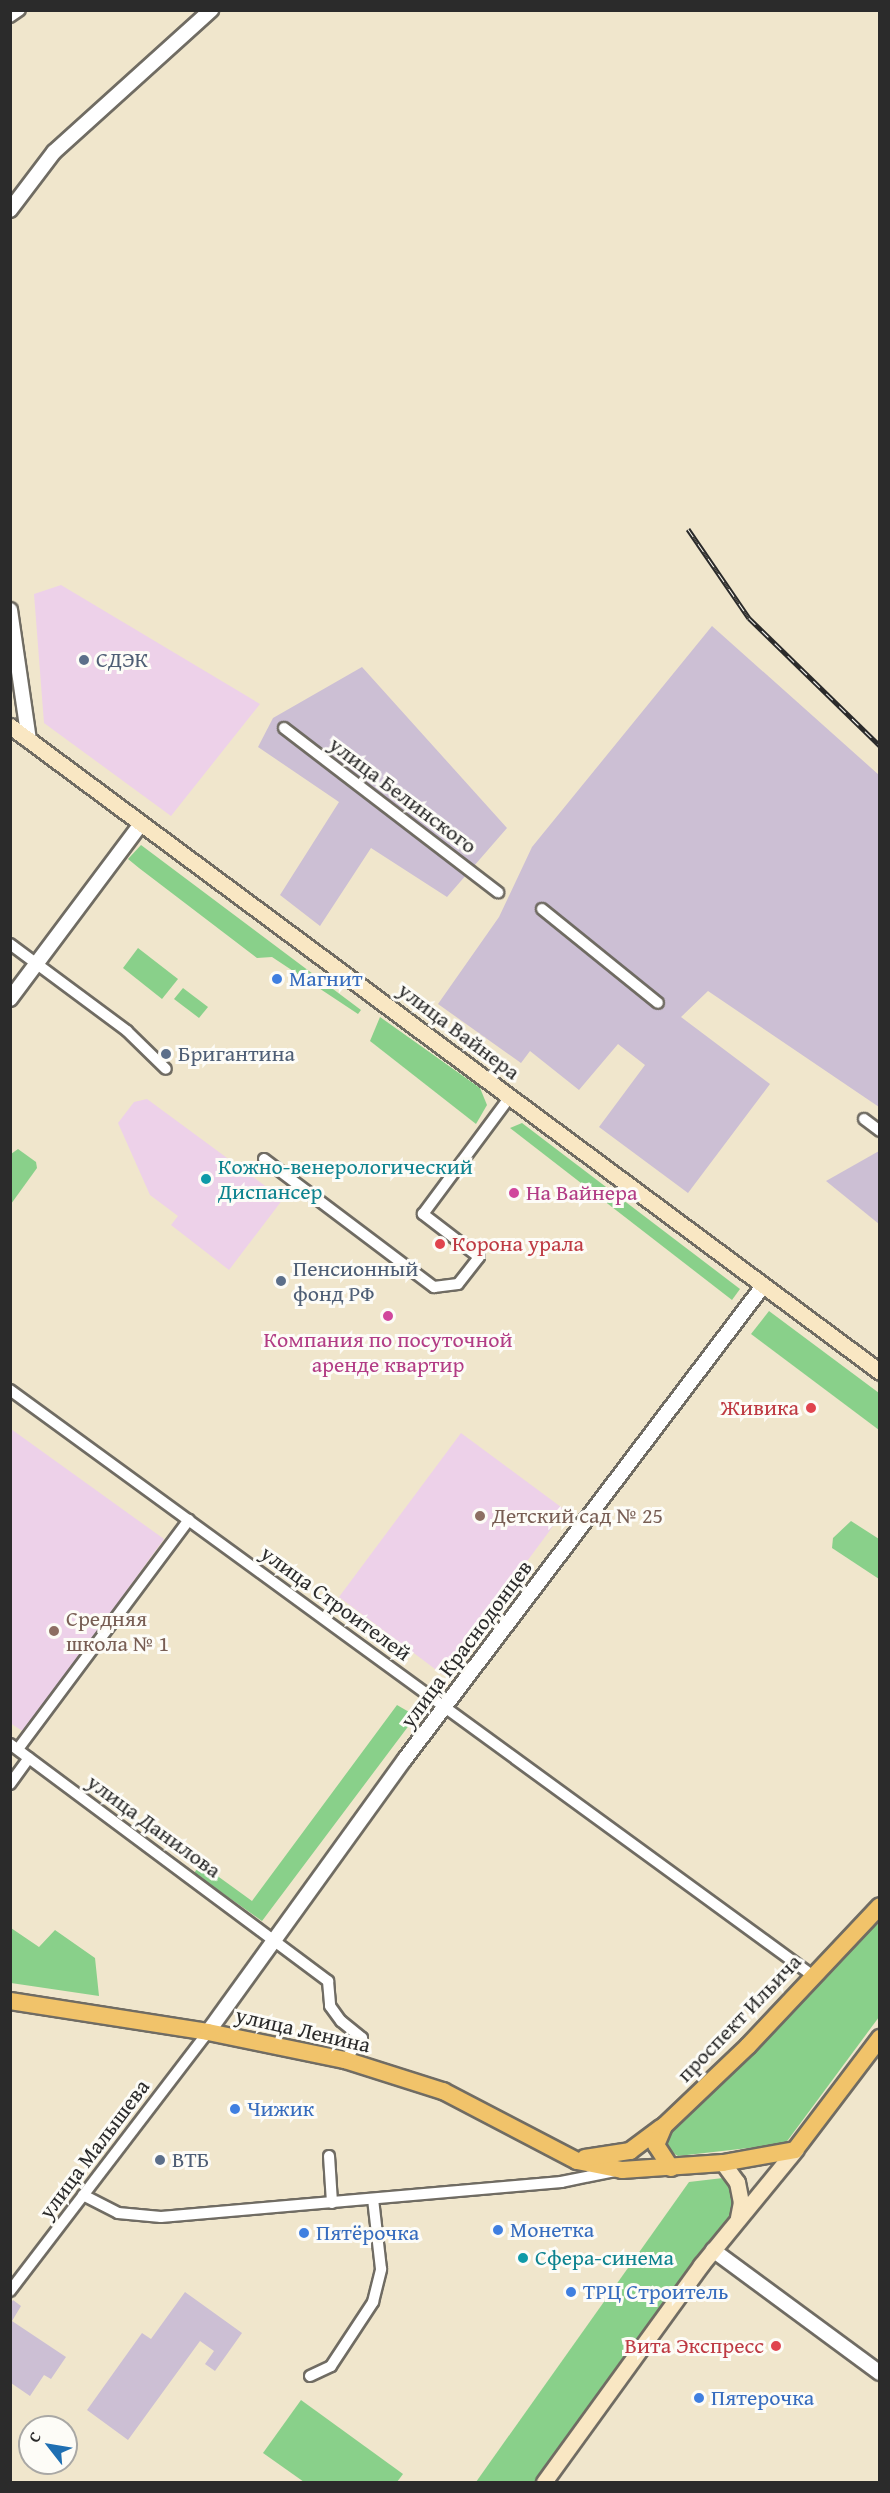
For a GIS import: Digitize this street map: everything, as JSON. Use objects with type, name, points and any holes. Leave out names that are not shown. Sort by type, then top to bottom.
[{"type":"main road","name":"улица Вайнера","points":[[10,726],[879,1372]]},
{"type":"main road","name":"проспект Ильича","points":[[664,2126],[748,2046],[879,1906]]},
{"type":"main road","name":"улица Ленина","points":[[10,2001],[208,2032],[345,2060],[443,2091],[569,2158],[593,2167],[622,2170],[671,2168],[723,2163],[795,2150]]},
{"type":"main road","points":[[544,2482],[713,2250],[795,2150],[879,2038]]},
{"type":"main road","name":"улица Ленина","points":[[569,2158],[604,2158],[630,2151],[664,2126]]},
{"type":"main road","points":[[664,2126],[656,2145],[671,2168]]},
{"type":"main road","points":[[723,2163],[737,2182],[741,2202],[738,2218]]},
{"type":"street","points":[[10,17],[20,10]]},
{"type":"street","points":[[10,210],[54,152],[211,10]]},
{"type":"street","points":[[10,610],[12,647],[29,741]]},
{"type":"street","name":"улица Белинского","points":[[284,728],[498,892]]},
{"type":"street","points":[[10,999],[141,824]]},
{"type":"street","points":[[542,909],[658,1004]]},
{"type":"street","points":[[10,944],[127,1031],[166,1069]]},
{"type":"street","points":[[264,1159],[434,1287],[458,1284],[479,1257],[423,1214],[510,1097]]},
{"type":"street","points":[[864,1119],[879,1131]]},
{"type":"street","name":"улица Краснодонцев","points":[[208,2032],[445,1706],[763,1286]]},
{"type":"street","name":"улица Строителей","points":[[10,1390],[812,1975]]},
{"type":"street","points":[[14,1747],[189,1520]]},
{"type":"street","name":"улица Данилова","points":[[14,1747],[275,1939],[328,1981],[330,2006],[341,2021],[362,2037],[345,2060]]},
{"type":"street","points":[[10,1784],[29,1758]]},
{"type":"street","name":"улица Малышева","points":[[11,2290],[208,2032]]},
{"type":"street","points":[[329,2156],[332,2203]]},
{"type":"street","name":"улица Ленина","points":[[83,2195],[118,2213],[161,2217],[561,2182],[622,2170]]},
{"type":"street","points":[[310,2376],[331,2366],[365,2317],[380,2283],[373,2199]]},
{"type":"street","points":[[713,2250],[879,2373]]},
{"type":"shaded area","points":[[61,585],[260,704],[171,816],[44,723],[34,594]]},
{"type":"shaded area","points":[[712,626],[879,775],[879,1107],[708,991],[681,1017],[770,1084],[688,1193],[599,1127],[645,1065],[618,1044],[579,1090],[530,1051],[521,1063],[438,1004],[499,917],[532,847]]},
{"type":"shaded area","points":[[362,667],[507,828],[447,897],[371,848],[320,926],[280,895],[339,802],[258,747],[273,718]]},
{"type":"shaded area","points":[[147,1099],[283,1199],[229,1270],[171,1225],[178,1216],[150,1195],[118,1123],[134,1102]]},
{"type":"shaded area","points":[[879,1151],[879,1224],[826,1181]]},
{"type":"shaded area","name":"Средняя школа № 1","points":[[11,1429],[164,1539],[24,1732],[10,1723]]},
{"type":"shaded area","points":[[461,1433],[565,1510],[443,1675],[339,1597]]},
{"type":"shaded area","points":[[185,2292],[242,2333],[215,2371],[205,2364],[214,2351],[200,2341],[128,2440],[87,2410],[142,2333],[151,2339]]},
{"type":"shaded area","points":[[13,2300],[21,2306],[12,2321],[66,2357],[51,2379],[44,2375],[30,2396],[11,2383],[10,2304]]},
{"type":"green space","points":[[141,845],[361,1010],[358,1014],[272,957],[257,958],[139,868],[128,859]]},
{"type":"green space","points":[[138,948],[178,979],[162,999],[123,968]]},
{"type":"green space","points":[[183,988],[208,1007],[199,1018],[174,999]]},
{"type":"green space","points":[[380,1017],[480,1088],[487,1105],[476,1124],[370,1041]]},
{"type":"green space","points":[[522,1123],[740,1289],[732,1300],[510,1128]]},
{"type":"green space","points":[[18,1149],[36,1162],[37,1168],[11,1204],[11,1154]]},
{"type":"green space","points":[[769,1311],[879,1393],[879,1430],[751,1334]]},
{"type":"green space","points":[[851,1521],[879,1539],[879,1579],[832,1548],[833,1538]]},
{"type":"green space","points":[[397,1705],[416,1716],[262,1921],[194,1873],[201,1864],[252,1901]]},
{"type":"green space","points":[[879,1918],[879,2017],[785,2144],[678,2156],[671,2152],[665,2139]]},
{"type":"green space","points":[[11,1928],[39,1947],[55,1930],[95,1958],[99,1996],[11,1983]]},
{"type":"green space","points":[[723,2178],[733,2186],[732,2215],[537,2482],[476,2482],[689,2182]]},
{"type":"green space","points":[[301,2400],[403,2474],[397,2482],[304,2482],[263,2453]]},
{"type":"railway","points":[[688,529],[749,618],[880,746]]},
{"type":"place","name":"СДЭК","points":[[84,660]]},
{"type":"place","name":"Магнит","points":[[277,979]]},
{"type":"place","name":"Бригантина","points":[[166,1054]]},
{"type":"place","name":"Кожно-венерологический Диспансер","points":[[206,1179]]},
{"type":"place","name":"На Вайнера","points":[[514,1193]]},
{"type":"place","name":"Корона урала","points":[[440,1244]]},
{"type":"place","name":"Пенсионный фонд РФ","points":[[281,1281]]},
{"type":"place","name":"Компания по посуточной аренде квартир","points":[[388,1316]]},
{"type":"place","name":"Живика","points":[[811,1408]]},
{"type":"place","name":"Детский сад № 25","points":[[480,1516]]},
{"type":"place","name":"Средняя школа № 1","points":[[54,1631]]},
{"type":"place","name":"Чижик","points":[[235,2109]]},
{"type":"place","name":"ВТБ","points":[[160,2160]]},
{"type":"place","name":"Монетка","points":[[498,2230]]},
{"type":"place","name":"Пятёрочка","points":[[304,2233]]},
{"type":"place","name":"Сфера-синема","points":[[523,2258]]},
{"type":"place","name":"ТРЦ Строитель","points":[[571,2292]]},
{"type":"place","name":"Вита Экспресс","points":[[776,2346]]},
{"type":"place","name":"Пятерочка","points":[[699,2398]]}]
